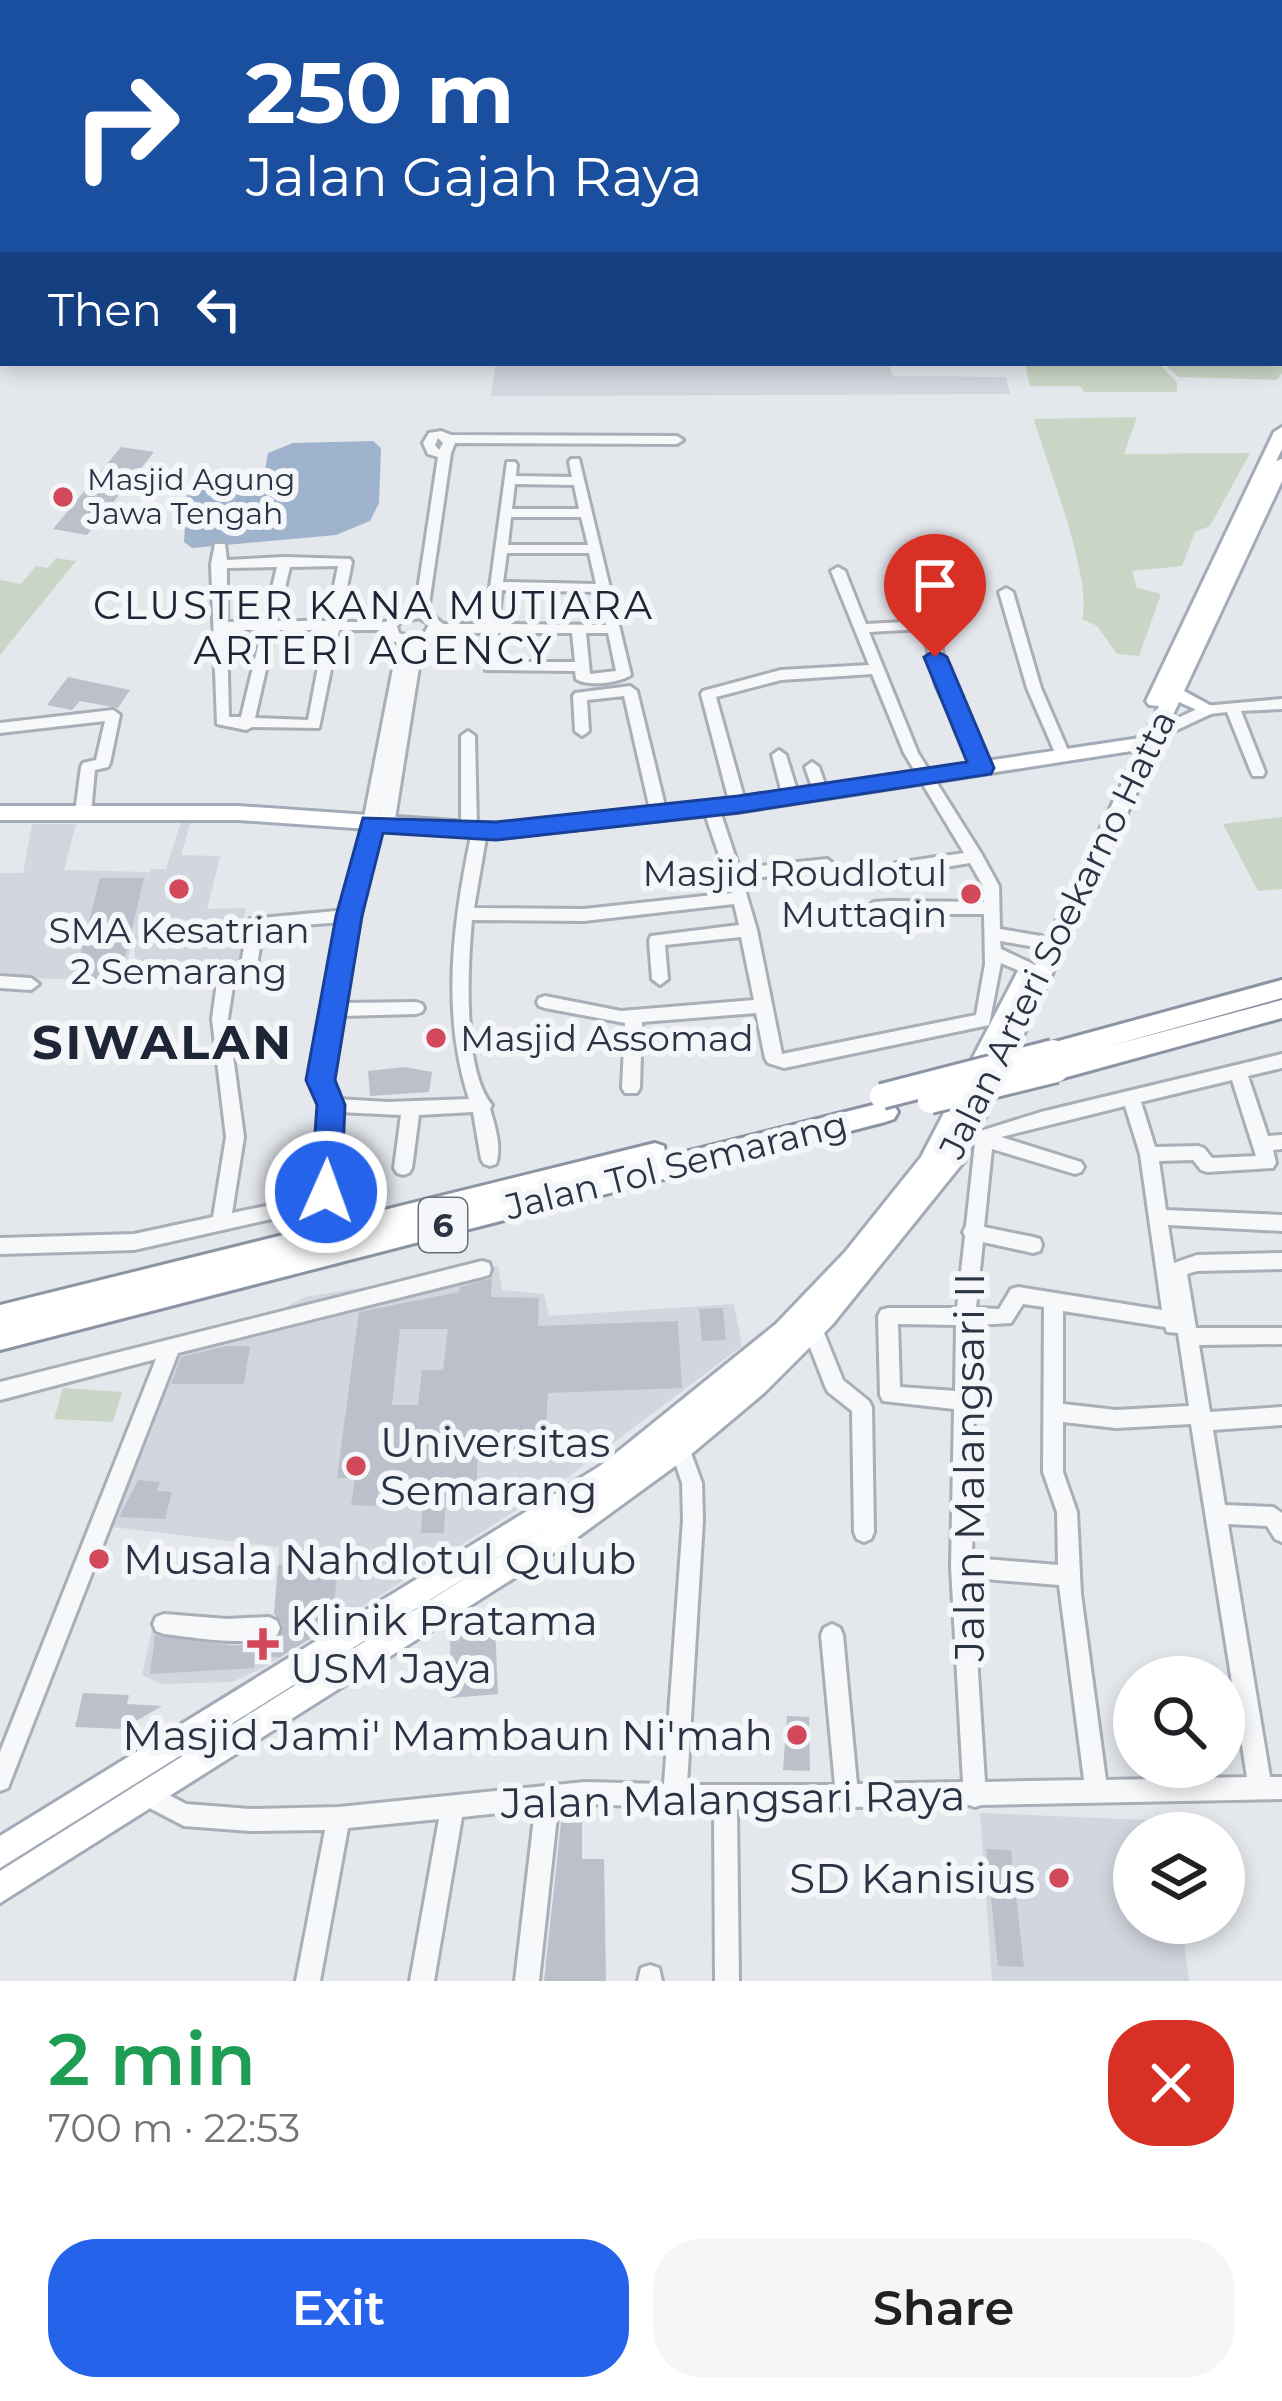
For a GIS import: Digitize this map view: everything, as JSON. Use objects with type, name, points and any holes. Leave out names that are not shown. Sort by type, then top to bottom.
[{"type":"highway","name":"Jalan Tol Semarang","points":[[1055,1061],[1282,988]]},
{"type":"highway","name":"Jalan Tol Semarang","points":[[0,1317],[1282,1009]]},
{"type":"highway","name":"Jalan Tol Semarang","points":[[0,1338],[884,1104]]},
{"type":"main road","name":"Jalan Arteri Soekarno Hatta","points":[[0,1888],[562,1533],[680,1448],[813,1329],[976,1136],[1143,739],[1282,432]]},
{"type":"main road","name":"Jalan Arteri Soekarno Hatta","points":[[0,1852],[609,1474],[784,1332],[840,1274],[929,1164],[1143,739],[1174,694],[1282,464]]},
{"type":"main road","points":[[1174,694],[1208,710]]},
{"type":"main road","points":[[0,813],[238,813],[474,831],[738,805],[1143,739]]},
{"type":"street","points":[[0,0],[12,0]]},
{"type":"street","points":[[421,613],[448,446],[677,444]]},
{"type":"street","points":[[575,462],[624,675],[583,679],[579,628]]},
{"type":"street","points":[[580,481],[510,472],[491,628],[493,668],[582,666]]},
{"type":"street","points":[[505,513],[587,513]]},
{"type":"street","points":[[501,549],[596,549]]},
{"type":"street","points":[[219,556],[285,561],[345,562],[314,725],[222,721],[219,556]]},
{"type":"street","points":[[246,725],[285,561]]},
{"type":"street","points":[[711,808],[749,930],[773,1057],[781,1061],[985,1018],[992,984],[991,886],[907,746],[838,571]]},
{"type":"street","points":[[496,586],[604,588]]},
{"type":"street","points":[[921,589],[943,685],[982,768]]},
{"type":"street","points":[[1006,592],[1034,688],[1063,755]]},
{"type":"street","points":[[220,626],[390,626],[401,616],[421,613],[433,619],[436,628]]},
{"type":"street","points":[[862,628],[927,625]]},
{"type":"street","points":[[390,626],[393,636],[410,642],[430,637],[436,628]]},
{"type":"street","points":[[436,628],[615,629]]},
{"type":"street","points":[[0,1246],[95,1247],[321,1198],[326,1192],[331,1105],[321,1080],[331,1010],[349,916],[379,824],[410,642]]},
{"type":"street","points":[[738,805],[708,694],[782,675],[879,669]]},
{"type":"street","points":[[582,731],[580,695],[630,691],[659,814]]},
{"type":"street","points":[[220,692],[256,692]]},
{"type":"street","points":[[1143,739],[1208,710],[1282,704]]},
{"type":"street","points":[[1232,706],[1258,772]]},
{"type":"street","points":[[0,728],[113,716],[103,763],[88,767],[83,813]]},
{"type":"street","points":[[468,736],[474,831],[461,1011],[466,1059],[483,1105],[490,1159]]},
{"type":"street","points":[[779,755],[791,797]]},
{"type":"street","points":[[812,767],[820,793]]},
{"type":"street","points":[[896,868],[976,857]]},
{"type":"street","points":[[733,874],[827,865]]},
{"type":"street","points":[[465,914],[584,915],[741,898]]},
{"type":"street","points":[[874,908],[929,902],[946,908],[993,908]]},
{"type":"street","points":[[222,1221],[235,1137],[220,1019],[225,982],[248,974],[256,922],[349,916]]},
{"type":"street","points":[[660,979],[657,940],[749,930]]},
{"type":"street","points":[[993,943],[1041,942]]},
{"type":"street","points":[[993,943],[1029,969]]},
{"type":"street","points":[[0,982],[31,984]]},
{"type":"street","points":[[545,1002],[602,1016],[634,1017],[761,1006]]},
{"type":"street","points":[[331,1010],[416,1008]]},
{"type":"street","points":[[631,1088],[634,1017]]},
{"type":"street","points":[[976,1136],[1282,1061]]},
{"type":"street","points":[[1149,1154],[1198,1153],[1207,1165],[1268,1162],[1272,1143],[1239,1075]]},
{"type":"street","points":[[1131,1098],[1149,1154],[1196,1419],[1271,1788]]},
{"type":"street","points":[[331,1105],[411,1109],[483,1105]]},
{"type":"street","points":[[403,1168],[411,1109]]},
{"type":"street","points":[[976,1136],[1075,1168]]},
{"type":"street","name":"Jalan Malangsari II","points":[[975,1796],[961,1567],[966,1314],[976,1136]]},
{"type":"street","points":[[1161,1217],[1282,1223]]},
{"type":"street","points":[[972,1232],[1033,1245]]},
{"type":"street","points":[[1179,1329],[1178,1270],[1183,1265],[1282,1262]]},
{"type":"street","points":[[0,1391],[482,1269]]},
{"type":"street","points":[[965,1401],[890,1395],[888,1316],[1004,1317],[1018,1295],[1179,1329],[1282,1336]]},
{"type":"street","points":[[1054,1302],[1054,1472],[1067,1512],[1070,1576],[1096,1788]]},
{"type":"street","points":[[813,1329],[835,1386],[862,1408],[863,1532]]},
{"type":"street","points":[[0,1780],[166,1352]]},
{"type":"street","points":[[1053,1412],[1116,1419],[1282,1416]]},
{"type":"street","points":[[1196,1419],[1200,1472]]},
{"type":"street","points":[[675,1797],[693,1520],[692,1483],[680,1448]]},
{"type":"street","points":[[1215,1514],[1273,1517],[1282,1532]]},
{"type":"street","points":[[961,1567],[1070,1576]]},
{"type":"street","points":[[164,1624],[269,1628]]},
{"type":"street","points":[[832,1635],[847,1794]]},
{"type":"street","points":[[132,1771],[145,1794]]},
{"type":"street","name":"Jalan Malangsari Raya","points":[[145,1794],[169,1810],[212,1819],[340,1818],[585,1793],[725,1798],[1271,1788]]},
{"type":"street","points":[[725,1798],[727,1981]]},
{"type":"street","points":[[527,1981],[548,1799]]},
{"type":"street","points":[[422,1981],[453,1805]]},
{"type":"street","points":[[308,1981],[340,1818]]},
{"type":"shaded area","points":[[496,366],[889,366],[893,376],[1006,377],[1010,394],[491,396]]},
{"type":"shaded area","points":[[191,821],[181,855],[220,856],[207,909],[245,908],[242,976],[135,987],[135,926],[123,981],[0,977],[0,873],[23,873],[32,824],[76,824],[64,870],[149,872],[147,881],[151,869],[166,869],[181,822]]},
{"type":"shaded area","name":"Universitas Semarang","points":[[498,1266],[502,1290],[544,1294],[549,1316],[734,1304],[742,1346],[560,1483],[267,1666],[232,1682],[161,1684],[142,1675],[152,1630],[277,1629],[279,1547],[104,1526],[181,1339],[253,1325],[305,1297]]},
{"type":"shaded area","name":"SD Kanisius","points":[[980,1813],[1113,1819],[1113,1944],[1185,1944],[1189,1981],[992,1981]]},
{"type":"green space","points":[[1026,366],[1164,366],[1177,382],[1177,392],[1084,392],[1080,386],[1030,386]]},
{"type":"green space","points":[[1282,366],[1282,373],[1277,380],[1179,377],[1167,367]]},
{"type":"green space","points":[[1137,417],[1124,454],[1250,453],[1210,526],[1195,532],[1182,566],[1132,571],[1137,588],[1161,594],[1139,656],[1117,654],[1097,626],[1082,619],[1084,601],[1075,550],[1034,419]]},
{"type":"green space","points":[[56,558],[76,561],[0,655],[0,580],[21,584],[36,566],[48,568]]},
{"type":"green space","points":[[1282,817],[1282,889],[1258,891],[1223,824]]},
{"type":"green space","points":[[63,1388],[122,1392],[113,1422],[54,1419]]},
{"type":"water","points":[[373,441],[381,448],[379,503],[370,521],[336,535],[192,548],[184,542],[187,496],[193,486],[259,480],[268,453],[293,443]]},
{"type":"building","points":[[121,447],[154,452],[87,535],[53,529]]},
{"type":"building","points":[[68,677],[130,690],[118,708],[80,701],[72,710],[47,705]]},
{"type":"building","points":[[100,878],[144,878],[120,979],[74,979]]},
{"type":"building","points":[[404,1067],[432,1072],[429,1092],[370,1096],[368,1071]]},
{"type":"building","points":[[492,1278],[491,1297],[539,1298],[538,1326],[678,1321],[682,1388],[548,1393],[544,1456],[478,1455],[476,1491],[446,1491],[444,1533],[421,1533],[423,1490],[409,1490],[410,1481],[380,1480],[376,1506],[351,1505],[355,1478],[337,1478],[359,1312],[459,1292],[460,1287]],"holes":[[[400,1329],[448,1329],[443,1370],[422,1370],[418,1405],[392,1405]]]},
{"type":"building","points":[[723,1308],[726,1340],[702,1341],[699,1309]]},
{"type":"building","points":[[226,1346],[250,1346],[244,1384],[171,1384],[181,1357]]},
{"type":"building","points":[[138,1480],[160,1482],[157,1491],[172,1492],[165,1519],[119,1517]]},
{"type":"building","points":[[339,1562],[331,1626],[280,1657],[255,1658],[254,1668],[150,1674],[155,1635],[235,1646],[278,1639],[284,1626],[274,1614],[278,1565]]},
{"type":"building","points":[[495,1625],[498,1694],[451,1698],[450,1629]]},
{"type":"building","points":[[83,1693],[129,1695],[127,1704],[162,1706],[122,1729],[75,1727]]},
{"type":"building","name":"Masjid Jami' Mambaun Ni'mah","points":[[787,1716],[809,1717],[810,1771],[783,1770]]},
{"type":"building","points":[[562,1813],[582,1813],[582,1859],[604,1859],[606,1981],[544,1981]]},
{"type":"building","points":[[986,1849],[1011,1850],[1024,1967],[998,1966]]},
{"type":"place","name":"Masjid Agung Jawa Tengah","points":[[63,497]]},
{"type":"place","name":"SMA Kesatrian 2 Semarang","points":[[179,889]]},
{"type":"place","name":"Masjid Roudlotul Muttaqin","points":[[971,894]]},
{"type":"place","name":"Masjid Assomad","points":[[436,1038]]},
{"type":"place","name":"Universitas Semarang","points":[[356,1466]]},
{"type":"place","name":"Musala Nahdlotul Qulub","points":[[99,1559]]},
{"type":"place","name":"Klinik Pratama USM Jaya","points":[[263,1644]]},
{"type":"place","name":"Masjid Jami' Mambaun Ni'mah","points":[[797,1735]]},
{"type":"place","name":"SD Kanisius","points":[[1059,1878]]},
{"type":"district","name":"CLUSTER KANA MUTIARA ARTERI AGENCY","points":[[374,628]]},
{"type":"district","name":"SIWALAN","points":[[163,1042]]},
{"type":"route","points":[[326,1192],[331,1105],[321,1080],[349,916],[372,824],[496,831],[738,805],[982,768],[935,657]]}]
